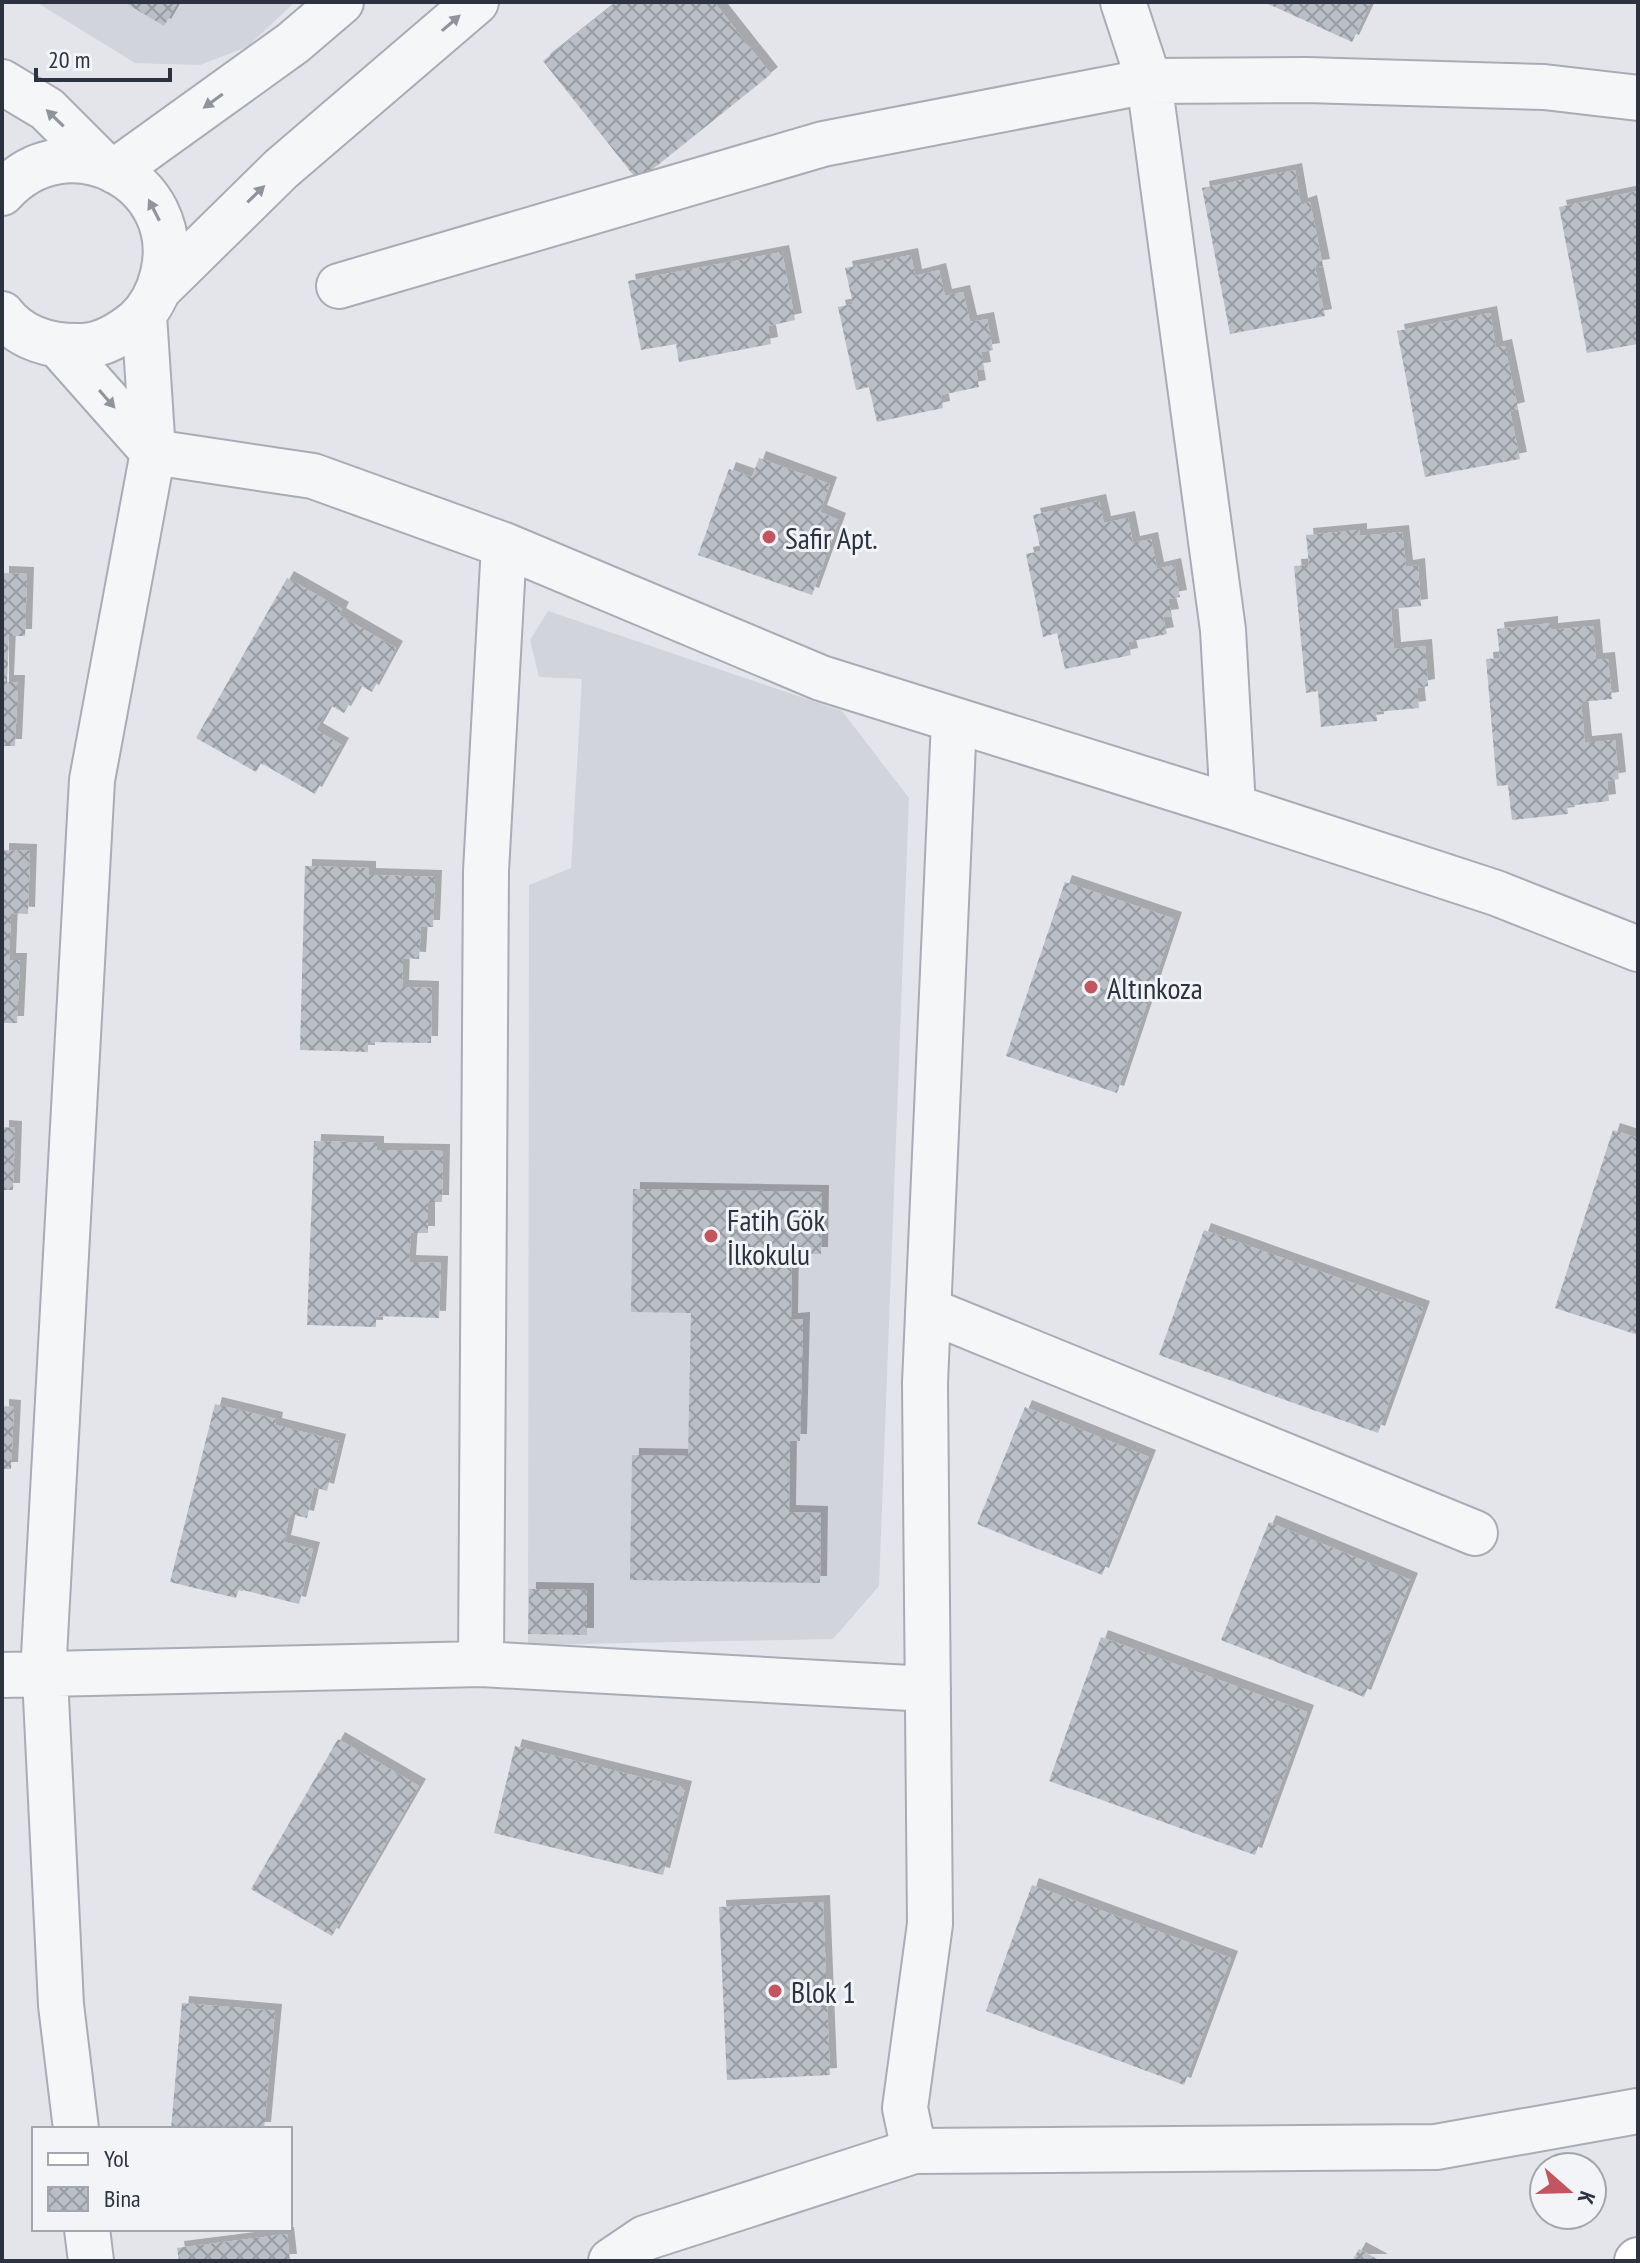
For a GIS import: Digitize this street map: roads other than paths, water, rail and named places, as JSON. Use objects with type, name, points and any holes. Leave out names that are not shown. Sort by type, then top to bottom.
[{"type":"street","points":[[108,167],[293,43],[341,2]]},
{"type":"street","points":[[24,336],[92,346],[120,335],[281,169],[476,2]]},
{"type":"street","points":[[1123,2],[1149,81],[1223,630],[1233,807]]},
{"type":"street","points":[[339,286],[823,144],[1149,81],[1306,80],[1544,87],[1638,98]]},
{"type":"street","points":[[2,82],[47,109],[108,167]]},
{"type":"street","points":[[3,190],[25,173],[49,163],[75,159],[108,167],[128,177],[150,200],[163,227],[167,258],[152,301],[153,452],[92,780],[44,1656],[61,2005],[76,2127]]},
{"type":"street","points":[[24,336],[153,452],[313,476],[504,545],[821,678],[1496,893],[1638,949]]},
{"type":"street","points":[[481,1664],[486,871],[504,545]]},
{"type":"street","points":[[914,2151],[905,2108],[930,1924],[925,1383],[954,720]]},
{"type":"street","points":[[928,1310],[1475,1533]]},
{"type":"street","points":[[2,1675],[481,1664],[928,1689]]},
{"type":"street","points":[[632,2253],[914,2151],[1436,2147],[1638,2111]]},
{"type":"street","points":[[87,2231],[91,2261]]},
{"type":"place","name":"Safir Apt.","points":[[769,537]]},
{"type":"place","name":"Altınkoza","points":[[1091,987]]},
{"type":"place","name":"Fatih Gök İlkokulu","points":[[711,1236]]},
{"type":"place","name":"Blok 1","points":[[775,1991]]}]
